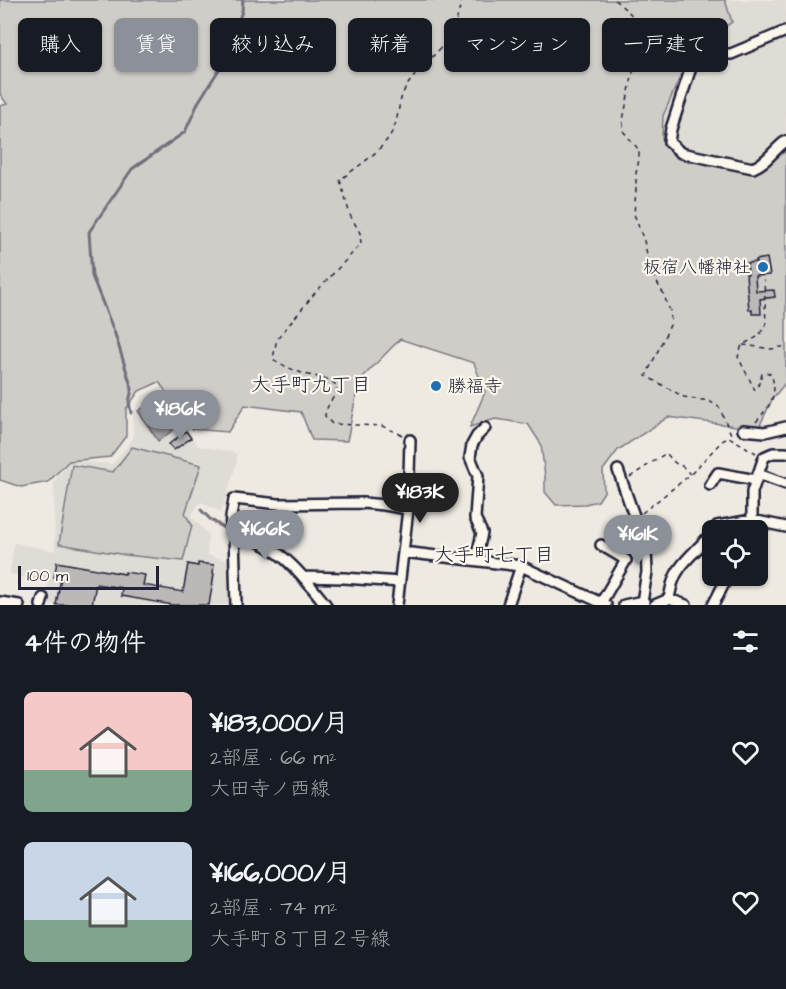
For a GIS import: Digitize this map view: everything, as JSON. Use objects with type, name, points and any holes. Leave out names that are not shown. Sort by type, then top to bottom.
[{"type":"street","points":[[786,31],[731,54],[706,54],[693,61],[669,142],[681,153],[753,168],[763,165],[786,141]]},
{"type":"street","points":[[742,430],[765,432],[786,427]]},
{"type":"street","points":[[476,560],[482,533],[475,518],[478,476],[470,457],[472,445],[485,428]]},
{"type":"street","points":[[397,605],[408,509],[410,440]]},
{"type":"street","points":[[752,520],[752,492],[764,457],[773,453],[786,453]]},
{"type":"street","points":[[618,470],[646,550],[647,572],[642,602]]},
{"type":"street","points":[[710,485],[718,473],[757,477],[786,484]]},
{"type":"street","points":[[236,605],[234,538],[230,525],[234,500],[278,504],[363,503],[408,509]]},
{"type":"street","points":[[768,523],[786,527]]},
{"type":"street","points":[[234,538],[258,542],[278,553],[303,577],[326,605]]},
{"type":"street","points":[[403,552],[521,566],[604,604],[626,560],[601,545]]},
{"type":"street","points":[[669,599],[673,580],[681,567],[702,545]]},
{"type":"street","points":[[508,605],[521,566]]},
{"type":"street","points":[[303,577],[400,582]]},
{"type":"street","points":[[713,605],[723,586]]},
{"type":"street","points":[[624,605],[642,602],[655,605],[669,599],[686,605]]},
{"type":"street","points":[[0,602],[19,605]]},
{"type":"path","points":[[410,440],[382,426],[332,424],[325,416],[326,408],[337,393],[338,387],[331,380],[307,375],[283,366],[273,359],[279,337],[314,294],[361,244],[360,233],[350,215],[340,180],[381,148],[386,141],[395,124],[404,91],[452,32],[462,0]]},
{"type":"path","points":[[615,0],[636,18],[642,29],[623,120],[623,130],[639,150],[634,214],[644,241],[651,272],[663,293],[670,311],[671,322],[646,376],[684,397],[709,400],[719,407],[731,434],[690,475],[634,519]]},
{"type":"path","points":[[742,430],[755,423],[772,401],[774,382],[771,374],[766,372],[762,374],[757,389],[753,389],[738,357],[742,345],[759,336],[766,324],[764,280]]},
{"type":"path","points":[[742,345],[772,348],[786,346]]},
{"type":"path","points":[[729,437],[764,457]]},
{"type":"path","points":[[622,482],[666,453],[690,475]]},
{"type":"shaded area","points":[[0,0],[725,0],[732,22],[728,25],[728,18],[602,18],[602,72],[682,72],[663,116],[662,138],[674,156],[757,172],[786,151],[786,382],[773,398],[758,429],[668,417],[618,450],[603,470],[604,492],[598,501],[585,504],[556,505],[545,492],[541,444],[528,424],[495,419],[470,427],[485,392],[474,363],[400,339],[359,381],[347,441],[312,440],[301,412],[245,405],[228,432],[192,429],[159,382],[139,391],[126,409],[126,436],[110,457],[69,461],[48,482],[21,487],[0,480],[0,106],[7,104],[0,94]]},
{"type":"shaded area","points":[[682,0],[786,0],[786,158],[759,180],[671,156],[660,131],[679,72],[728,72],[728,18],[688,18]]},
{"type":"shaded area","points":[[160,387],[198,446],[236,453],[237,462],[221,512],[201,502],[191,516],[208,534],[207,555],[230,561],[230,605],[44,605],[48,584],[10,574],[14,543],[55,551],[54,482],[70,461],[113,464],[133,439],[133,412],[142,396]]},
{"type":"shaded area","points":[[156,399],[176,428],[158,441],[138,411]]},
{"type":"shaded area","points":[[132,447],[201,465],[185,514],[192,525],[183,561],[59,544],[72,465],[113,472]]},
{"type":"building","points":[[767,258],[770,275],[755,276],[756,291],[774,290],[775,297],[760,299],[761,314],[752,314],[752,309],[749,310],[747,263]]},
{"type":"building","points":[[186,431],[191,438],[174,450],[169,444]]},
{"type":"building","points":[[57,562],[125,574],[125,572],[145,575],[143,585],[183,592],[188,564],[214,565],[209,605],[173,605],[121,596],[122,588],[96,584],[92,605],[56,605],[61,578],[54,577]]},
{"type":"waterway","points":[[131,413],[129,402],[132,389],[115,334],[92,276],[89,232],[132,169],[185,132],[199,101],[225,60],[242,11],[243,0]]},
{"type":"waterway","points":[[201,510],[231,533]]},
{"type":"waterway","points":[[247,542],[270,553]]},
{"type":"waterway","points":[[280,561],[320,605]]},
{"type":"place","name":"板宿八幡神社","points":[[763,267]]},
{"type":"place","name":"勝福寺","points":[[436,386]]},
{"type":"district","name":"大手町九丁目","points":[[311,384]]},
{"type":"district","name":"大手町七丁目","points":[[494,554]]}]
